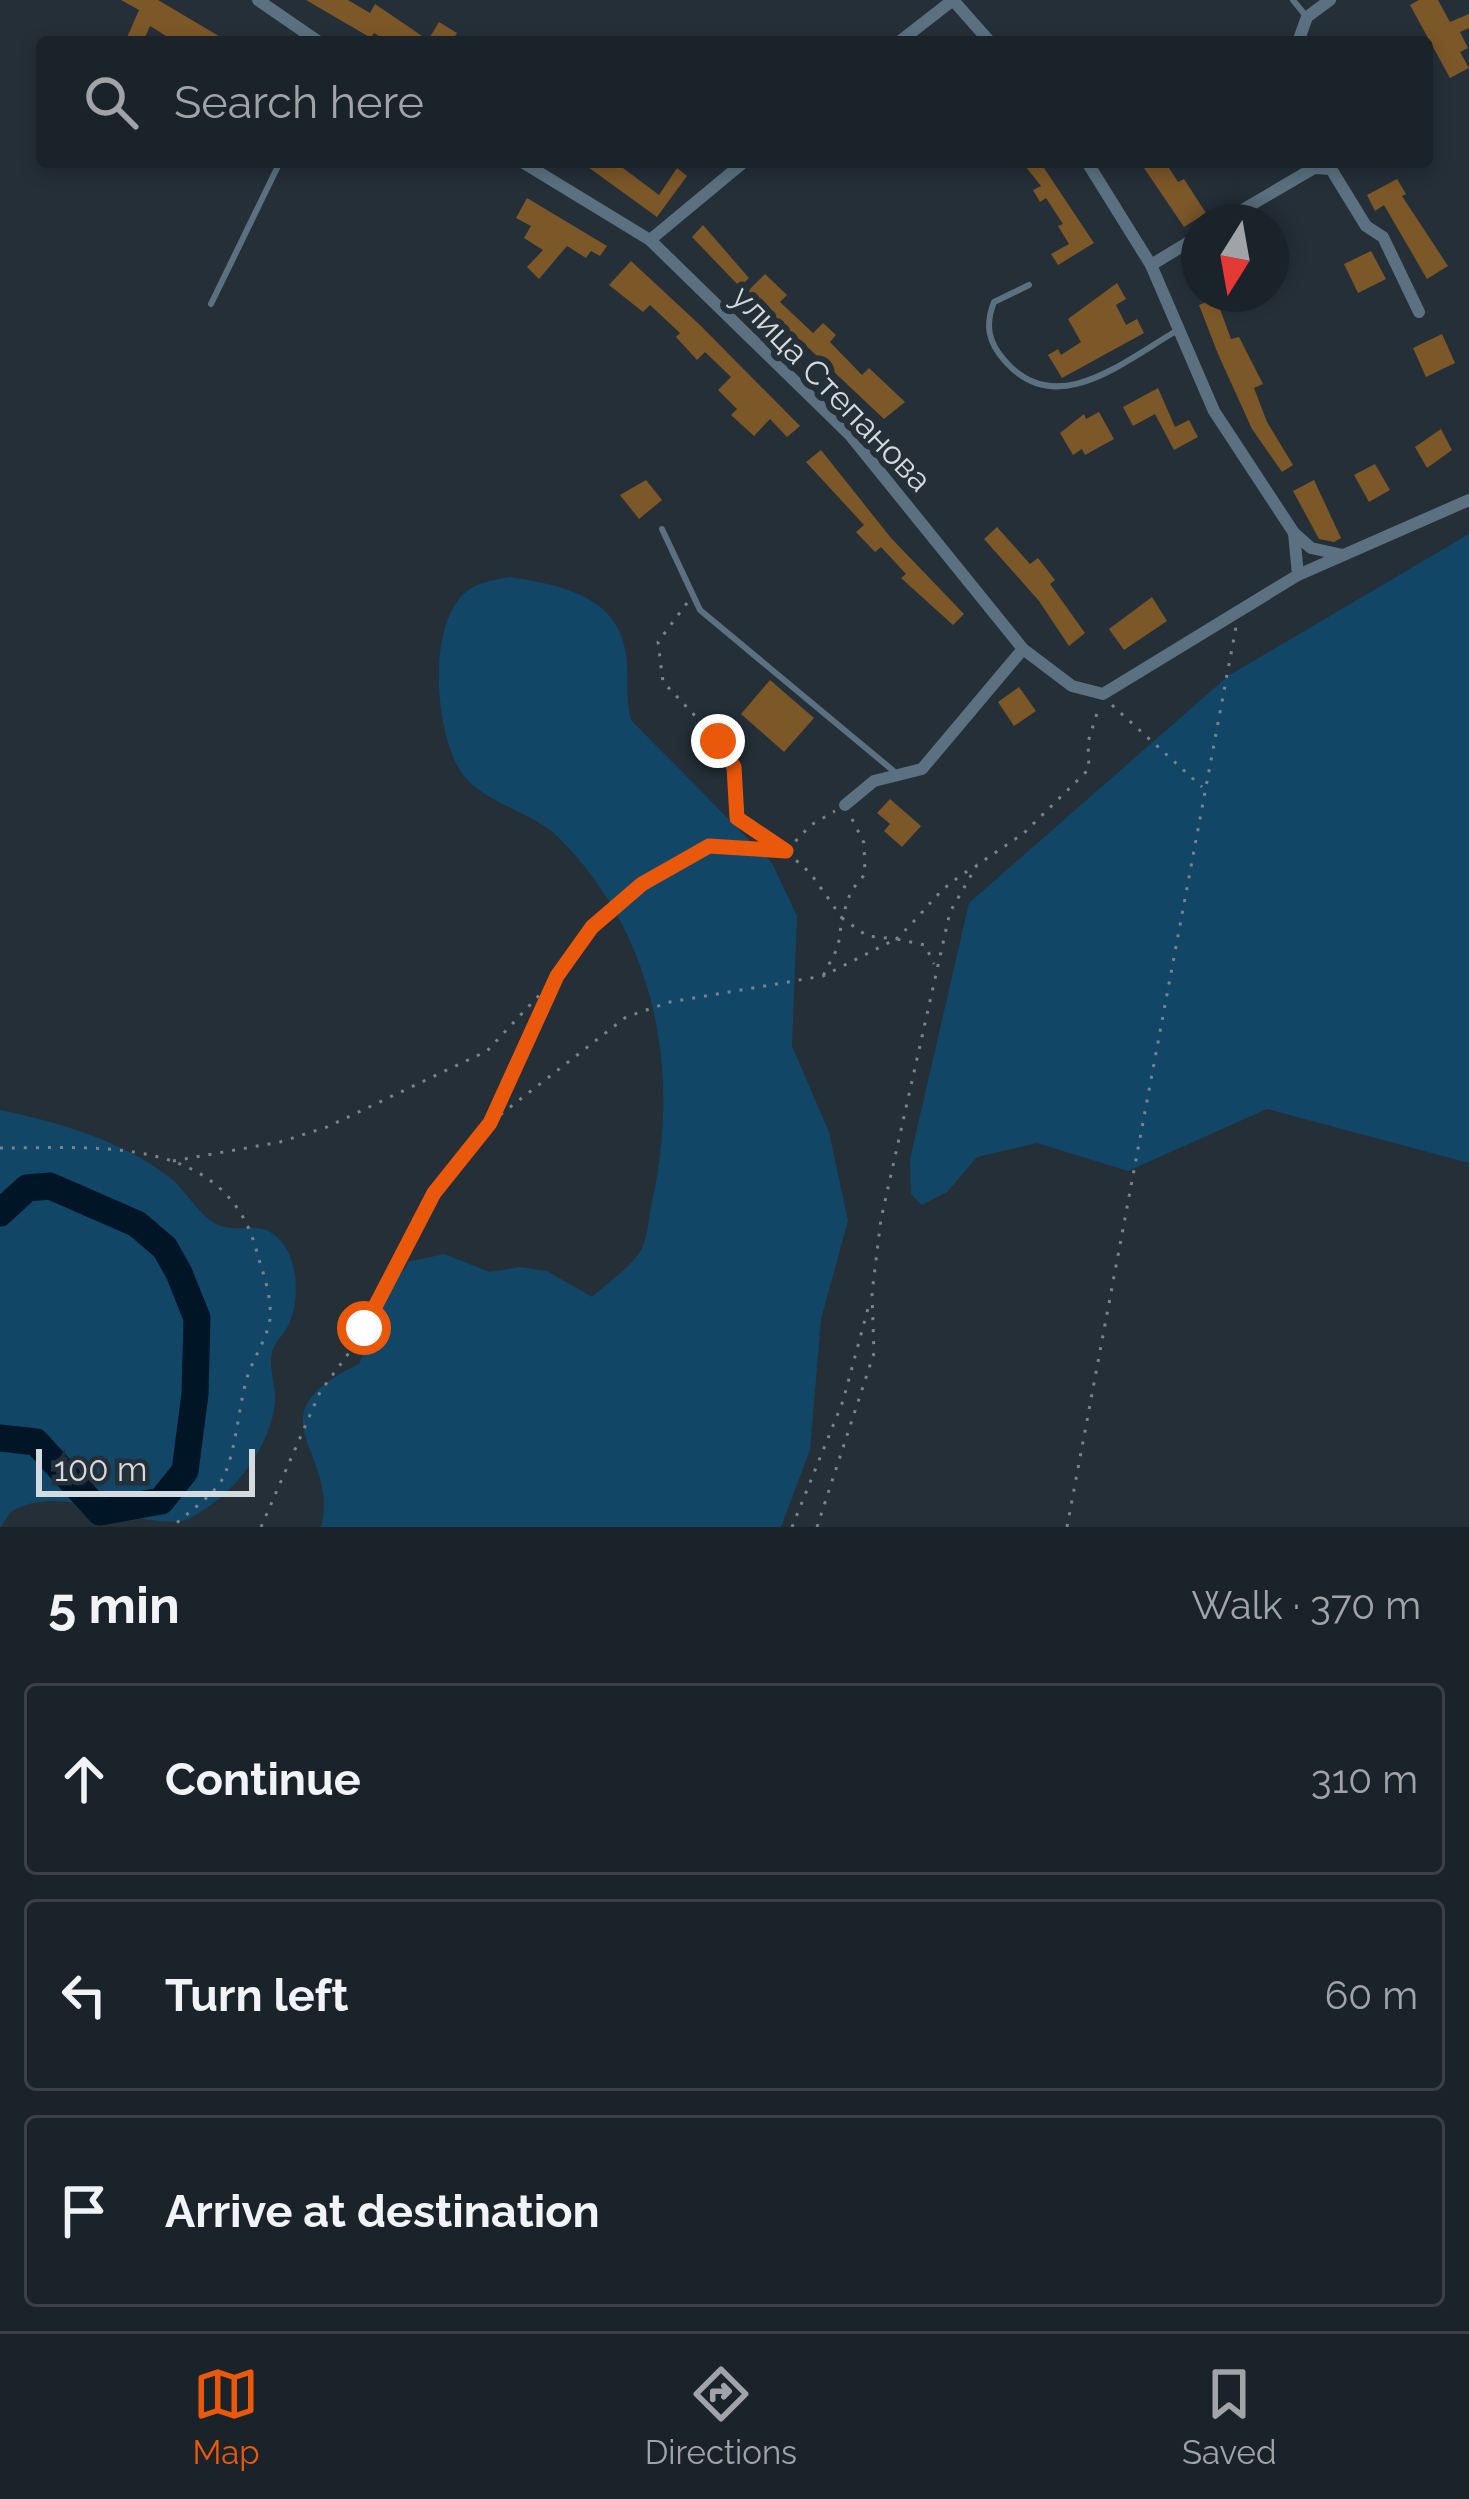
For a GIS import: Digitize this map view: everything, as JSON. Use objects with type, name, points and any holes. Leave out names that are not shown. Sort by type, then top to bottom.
[{"type":"street","points":[[257,0],[310,36]]},
{"type":"street","points":[[906,36],[953,0],[985,36]]},
{"type":"street","points":[[1300,36],[1307,17],[1330,0]]},
{"type":"street","name":"улица Степанова","points":[[532,168],[650,240],[850,435],[1023,649],[1072,686],[1103,694]]},
{"type":"street","points":[[650,240],[737,168]]},
{"type":"street","points":[[1091,168],[1151,265],[1214,411],[1294,533],[1311,548],[1350,555]]},
{"type":"street","points":[[1251,204],[1308,168]]},
{"type":"street","points":[[1326,168],[1366,226],[1383,237],[1419,312]]},
{"type":"street","points":[[1151,265],[1181,247]]},
{"type":"street","points":[[1103,694],[1298,575],[1469,500]]},
{"type":"street","points":[[1294,533],[1298,575]]},
{"type":"street","points":[[845,805],[874,781],[922,769],[1023,649]]},
{"type":"lane","points":[[1294,0],[1307,17]]},
{"type":"lane","points":[[211,304],[277,168]]},
{"type":"lane","points":[[1029,285],[994,302],[988,334],[998,353],[1032,384],[1076,388],[1178,330]]},
{"type":"lane","points":[[662,529],[700,610],[761,666],[899,775]]},
{"type":"path","points":[[693,596],[658,642],[663,682],[718,741],[734,767],[737,818],[811,874],[842,918],[867,936],[925,945],[935,968]]},
{"type":"path","points":[[1067,1527],[1239,611]]},
{"type":"path","points":[[1103,694],[1140,736],[1205,789]]},
{"type":"path","points":[[262,1527],[320,1392],[354,1346],[434,1193],[490,1123],[626,1017],[670,1002],[823,976],[896,939],[924,914],[938,888],[1024,833],[1089,769],[1088,742],[1103,694]]},
{"type":"path","points":[[173,1161],[280,1142],[327,1127],[474,1058],[557,976],[592,927],[642,884],[709,846],[786,851],[811,825],[845,805],[864,843],[865,874],[850,891],[838,947],[823,976]]},
{"type":"path","points":[[792,1527],[843,1401],[872,1293],[881,1219],[935,968],[950,912],[977,866]]},
{"type":"path","points":[[490,1123],[557,976]]},
{"type":"path","points":[[0,1148],[80,1144],[173,1161],[213,1177],[234,1198],[254,1237],[270,1303],[269,1324],[248,1375],[223,1479],[172,1527]]},
{"type":"path","points":[[817,1527],[874,1353],[872,1293]]},
{"type":"shaded area","points":[[1469,534],[1469,1163],[1267,1109],[1128,1171],[1037,1143],[977,1157],[947,1192],[922,1205],[911,1194],[910,1159],[969,903],[1228,676]]},
{"type":"shaded area","points":[[510,577],[566,589],[611,618],[626,654],[631,720],[772,863],[797,916],[792,1046],[829,1132],[848,1221],[821,1319],[810,1450],[781,1527],[321,1527],[324,1500],[303,1419],[309,1401],[326,1383],[359,1364],[376,1300],[408,1262],[444,1254],[490,1272],[520,1267],[547,1271],[592,1297],[634,1260],[648,1226],[663,1096],[652,1003],[637,958],[591,875],[548,829],[470,783],[452,754],[445,731],[439,679],[445,628],[467,591]]},
{"type":"shaded area","points":[[0,1110],[66,1127],[130,1152],[168,1176],[213,1222],[266,1230],[280,1240],[291,1259],[294,1306],[271,1356],[275,1404],[264,1440],[230,1488],[183,1521],[137,1518],[56,1501],[16,1509],[0,1527]]},
{"type":"building","points":[[121,0],[158,0],[219,36],[166,36],[150,26],[146,36],[128,36],[139,10]]},
{"type":"building","points":[[306,0],[348,0],[370,13],[375,4],[422,36],[368,36]]},
{"type":"building","points":[[1438,0],[1450,22],[1469,14],[1469,28],[1460,32],[1468,48],[1460,52],[1469,68],[1450,78],[1433,47],[1433,36],[1427,36],[1410,5]]},
{"type":"building","points":[[439,22],[455,36],[430,36]]},
{"type":"building","points":[[589,168],[623,168],[659,195],[677,168],[687,176],[657,217]]},
{"type":"building","points":[[1027,168],[1044,168],[1094,243],[1058,265],[1051,254],[1069,244],[1046,198],[1040,202],[1033,190],[1041,186]]},
{"type":"building","points":[[1144,168],[1169,168],[1178,182],[1184,179],[1200,204],[1181,204],[1181,223]]},
{"type":"building","points":[[1397,179],[1406,194],[1402,196],[1448,266],[1427,279],[1384,205],[1375,211],[1367,195]]},
{"type":"building","points":[[527,198],[607,246],[600,256],[591,251],[586,258],[567,246],[539,279],[527,267],[543,250],[524,238],[531,226],[516,218]]},
{"type":"building","points":[[703,225],[749,278],[740,287],[692,237]]},
{"type":"building","points":[[1371,251],[1386,279],[1358,293],[1344,264]]},
{"type":"building","points":[[631,261],[800,426],[787,437],[770,419],[754,436],[731,415],[737,409],[718,390],[731,377],[705,352],[697,360],[676,337],[680,333],[650,305],[643,312],[609,285]]},
{"type":"building","points":[[765,274],[787,295],[780,302],[813,333],[823,323],[836,335],[830,342],[862,375],[869,368],[905,402],[884,419],[748,291]]},
{"type":"building","points":[[1117,283],[1126,299],[1116,305],[1126,325],[1137,319],[1144,333],[1062,378],[1048,355],[1058,349],[1061,355],[1081,342],[1068,319]]},
{"type":"building","points":[[1202,312],[1221,312],[1231,339],[1239,337],[1263,384],[1254,388],[1267,422],[1293,465],[1282,472],[1252,429]]},
{"type":"building","points":[[1442,334],[1455,363],[1426,377],[1413,348]]},
{"type":"building","points":[[1158,388],[1175,427],[1189,420],[1198,437],[1174,450],[1155,414],[1133,426],[1123,407]]},
{"type":"building","points":[[1099,412],[1114,439],[1085,455],[1082,449],[1073,455],[1060,433],[1084,414],[1086,419]]},
{"type":"building","points":[[1441,429],[1452,450],[1427,468],[1415,447]]},
{"type":"building","points":[[821,450],[891,538],[964,614],[953,625],[901,578],[906,574],[881,547],[875,552],[856,532],[864,525],[806,462]]},
{"type":"building","points":[[1375,464],[1390,490],[1369,502],[1354,475]]},
{"type":"building","points":[[646,480],[662,500],[639,519],[620,495]]},
{"type":"building","points":[[1314,480],[1341,538],[1334,542],[1319,539],[1293,491]]},
{"type":"building","points":[[997,527],[1030,564],[1038,558],[1055,580],[1050,584],[1085,633],[1069,646],[1039,601],[984,539]]},
{"type":"building","points":[[1152,597],[1167,621],[1124,650],[1109,629]]},
{"type":"building","points":[[770,680],[814,718],[784,752],[741,714]]},
{"type":"building","points":[[1019,687],[1036,711],[1014,726],[998,702]]},
{"type":"building","points":[[890,799],[921,826],[902,847],[884,831],[890,824],[877,813]]},
{"type":"waterway","points":[[0,1213],[27,1188],[50,1186],[137,1224],[165,1248],[197,1318],[195,1394],[185,1471],[161,1501],[100,1512],[36,1442],[0,1438]]},
{"type":"route","points":[[364,1328],[434,1193],[490,1123],[557,976],[592,927],[642,884],[709,846],[786,851],[737,818],[734,767],[718,741]]}]
